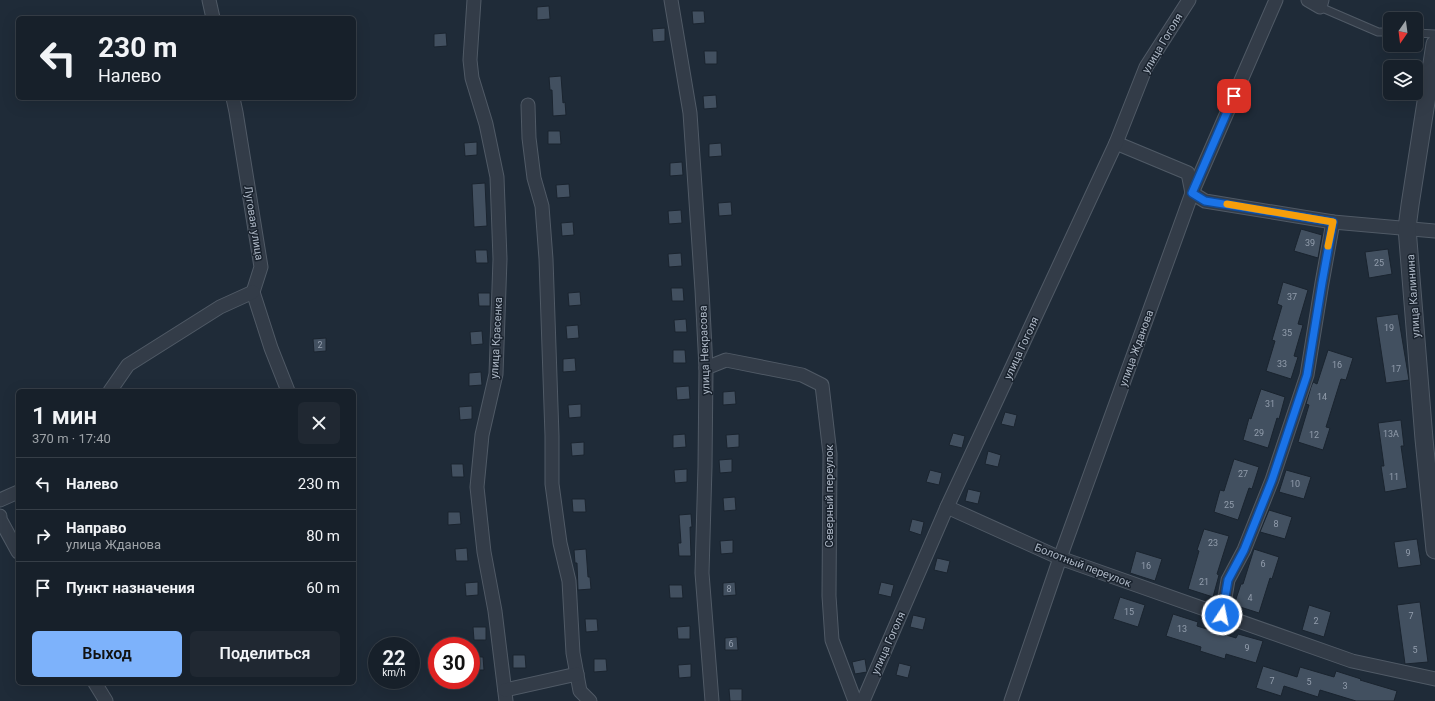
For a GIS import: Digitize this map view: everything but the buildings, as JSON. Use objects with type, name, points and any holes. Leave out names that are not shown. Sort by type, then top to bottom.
[{"type":"street","points":[[209,0],[213,16]]},
{"type":"street","name":"улица Красенка","points":[[474,0],[470,60],[472,78],[486,124],[497,177],[500,259],[496,374],[482,435],[477,487],[484,552],[495,611],[506,695]]},
{"type":"street","name":"улица Некрасова","points":[[671,0],[690,113],[706,368],[702,572],[712,701]]},
{"type":"street","name":"улица Гоголя","points":[[863,701],[947,507],[1116,143],[1146,67],[1189,0]]},
{"type":"street","name":"улица Жданова","points":[[1011,701],[1060,558],[1192,193],[1276,0]]},
{"type":"street","points":[[1308,0],[1321,4]]},
{"type":"street","name":"улица Калинина","points":[[1435,44],[1410,205],[1408,228],[1430,438],[1435,550]]},
{"type":"street","name":"Луговая улица","points":[[233,100],[261,267],[253,292]]},
{"type":"street","points":[[528,105],[529,138],[534,178],[542,206],[546,259],[552,436],[552,484],[560,543],[569,581],[573,653],[580,691],[590,701]]},
{"type":"street","points":[[1116,143],[1188,173],[1192,193],[1205,201],[1333,222],[1435,231]]},
{"type":"street","points":[[1222,615],[1228,580],[1244,550],[1272,480],[1307,375],[1333,222]]},
{"type":"street","points":[[111,389],[128,365],[220,307],[253,292],[271,348],[287,389]]},
{"type":"street","name":"Северный переулок","points":[[706,368],[726,360],[802,375],[822,386],[830,454],[829,596],[832,640],[855,701]]},
{"type":"street","points":[[0,500],[16,493]]},
{"type":"street","name":"Болотный переулок","points":[[947,507],[1060,558],[1352,661],[1435,679]]},
{"type":"street","points":[[0,516],[0,519],[16,548]]},
{"type":"street","points":[[506,695],[577,674]]},
{"type":"street","points":[[96,685],[106,701]]},
{"type":"lane","points":[[1321,4],[1378,32],[1383,32]]},
{"type":"lane","points":[[1423,33],[1435,34]]},
{"type":"slow traffic","points":[[1227,204],[1333,222],[1328,246]]},
{"type":"route","points":[[1222,615],[1228,580],[1244,550],[1272,480],[1307,375],[1333,222],[1205,201],[1192,193],[1234,96]]}]
